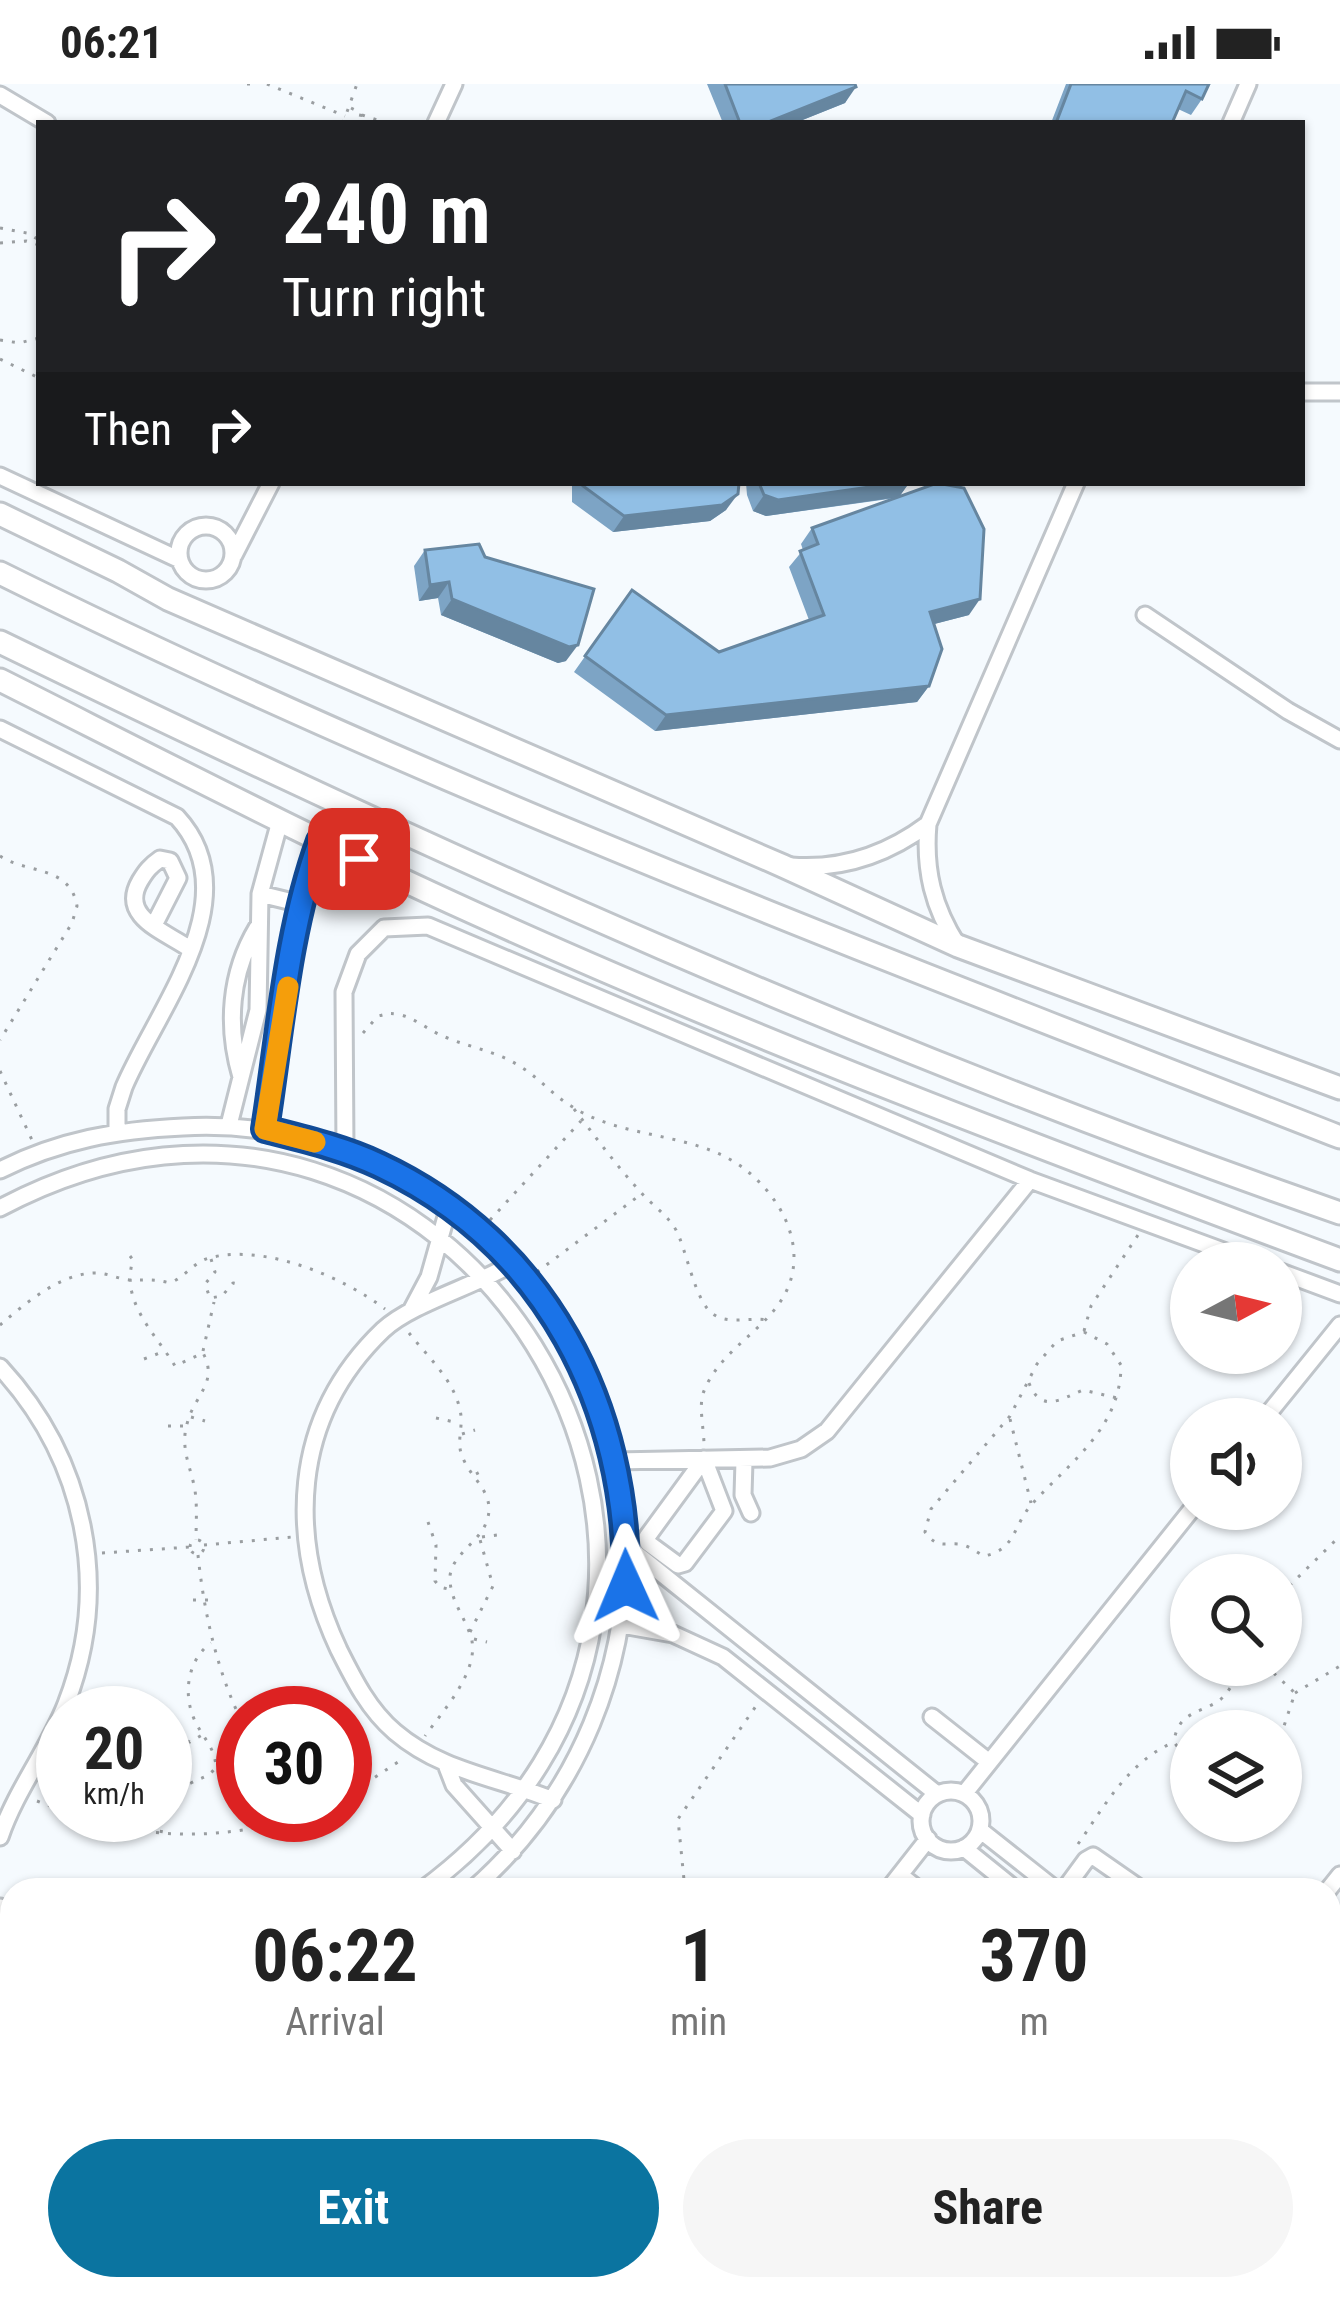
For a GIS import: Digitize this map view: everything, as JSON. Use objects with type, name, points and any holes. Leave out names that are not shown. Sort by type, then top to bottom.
[{"type":"main road","points":[[0,514],[168,599],[958,946],[1340,1088]]},
{"type":"main road","points":[[0,573],[204,674],[663,872],[1340,1137]]},
{"type":"main road","points":[[0,642],[415,841],[675,956],[964,1075],[1340,1213]]},
{"type":"main road","points":[[0,680],[320,841],[475,913],[968,1121],[1340,1260]]},
{"type":"main road","points":[[86,723],[161,720]]},
{"type":"street","points":[[437,120],[454,84]]},
{"type":"street","points":[[1232,120],[1248,84]]},
{"type":"street","points":[[0,94],[41,120]]},
{"type":"street","points":[[1305,392],[1340,392]]},
{"type":"street","points":[[0,476],[180,560],[194,577],[210,579],[226,572],[269,486]]},
{"type":"street","points":[[958,946],[934,901],[926,850],[928,824],[1075,486]]},
{"type":"street","points":[[180,560],[187,533],[204,526],[222,530],[233,555]]},
{"type":"street","points":[[1145,615],[1288,711],[1340,740]]},
{"type":"street","points":[[0,729],[177,818],[191,833],[204,861],[203,908],[190,949],[124,1087],[117,1130]]},
{"type":"street","points":[[229,1124],[258,1010],[260,894],[280,821]]},
{"type":"street","points":[[783,866],[851,862],[892,847],[928,824]]},
{"type":"street","points":[[265,1129],[301,904],[320,841]]},
{"type":"street","points":[[260,894],[301,904]]},
{"type":"street","points":[[154,925],[190,949]]},
{"type":"street","points":[[241,1077],[234,1053],[235,989],[240,956],[258,926]]},
{"type":"street","points":[[344,1150],[344,992],[358,954],[384,928],[428,926],[1030,1180],[1199,1242]]},
{"type":"street","points":[[0,1170],[38,1153],[117,1130],[229,1124],[265,1129],[344,1150],[416,1184],[480,1231],[527,1280],[582,1365],[616,1461],[627,1546],[622,1625],[597,1717],[553,1800],[485,1878]]},
{"type":"street","points":[[0,1208],[88,1170],[178,1156],[224,1156],[315,1173],[358,1190],[441,1237],[487,1280],[520,1320],[568,1407],[594,1504],[595,1604],[572,1700],[551,1746],[492,1830],[436,1878]]},
{"type":"street","points":[[616,1461],[744,1461],[801,1449],[827,1431],[1030,1180]]},
{"type":"street","points":[[410,1314],[429,1277],[449,1206]]},
{"type":"street","points":[[513,1263],[387,1326],[361,1353],[323,1418],[304,1491],[304,1536],[318,1602],[373,1710],[416,1748],[447,1767],[553,1800]]},
{"type":"street","points":[[1302,1280],[1340,1294]]},
{"type":"street","points":[[1281,1398],[1340,1325]]},
{"type":"street","points":[[0,1367],[62,1454],[76,1494],[86,1554],[86,1619],[79,1660],[51,1739],[0,1837]]},
{"type":"street","points":[[704,1459],[724,1510],[685,1563],[678,1565],[648,1543],[647,1537],[704,1459]]},
{"type":"street","points":[[744,1461],[743,1495],[751,1513]]},
{"type":"street","points":[[964,1794],[1175,1530]]},
{"type":"street","points":[[627,1546],[937,1795]]},
{"type":"street","points":[[622,1625],[673,1634],[723,1657],[922,1815],[928,1839],[944,1850],[964,1848],[980,1830]]},
{"type":"street","points":[[932,1717],[989,1762]]},
{"type":"street","points":[[447,1767],[454,1785],[513,1851]]},
{"type":"street","points":[[0,1810],[20,1793]]},
{"type":"street","points":[[922,1815],[937,1795],[964,1794],[977,1806],[980,1830],[1044,1878]]},
{"type":"street","points":[[898,1878],[928,1839]]},
{"type":"street","points":[[964,1848],[1001,1878]]},
{"type":"street","points":[[1072,1878],[1093,1856],[1125,1878]]},
{"type":"street","points":[[900,1875],[904,1878]]},
{"type":"path","points":[[267,84],[343,120]]},
{"type":"path","points":[[345,120],[357,84]]},
{"type":"path","points":[[349,107],[376,120]]},
{"type":"path","points":[[360,120],[362,116]]},
{"type":"path","points":[[0,228],[27,233],[36,240]]},
{"type":"path","points":[[0,243],[36,243]]},
{"type":"path","points":[[0,340],[19,343],[36,339]]},
{"type":"path","points":[[0,359],[36,377]]},
{"type":"path","points":[[0,856],[65,881],[77,905],[72,923],[0,1040]]},
{"type":"path","points":[[346,1058],[369,1024],[388,1013],[401,1014],[446,1038],[496,1053],[520,1066],[573,1108],[616,1127],[702,1147],[740,1165],[771,1192],[789,1227],[794,1260],[786,1292],[770,1320],[731,1353],[703,1393],[704,1459]]},
{"type":"path","points":[[0,1071],[38,1153]]},
{"type":"path","points":[[573,1108],[676,1231],[703,1305],[730,1321],[770,1320]]},
{"type":"path","points":[[480,1231],[582,1120]]},
{"type":"path","points":[[527,1280],[641,1194]]},
{"type":"path","points":[[1084,1332],[1090,1306],[1147,1223]]},
{"type":"path","points":[[130,1256],[138,1316],[175,1366],[203,1353]]},
{"type":"path","points":[[211,1258],[215,1272],[205,1289],[214,1299]]},
{"type":"path","points":[[86,1554],[190,1547],[196,1540],[194,1482],[185,1454],[187,1426],[209,1385],[203,1353],[214,1299],[232,1283],[239,1284]]},
{"type":"path","points":[[1084,1332],[1116,1353],[1121,1365],[1117,1398],[1106,1424],[1031,1505],[1000,1553],[984,1556],[964,1544],[939,1546],[925,1532],[931,1509],[1010,1416],[1057,1341],[1084,1332]]},
{"type":"path","points":[[144,1359],[166,1350]]},
{"type":"path","points":[[1029,1381],[1046,1402],[1065,1401],[1083,1390],[1117,1398]]},
{"type":"path","points":[[190,1416],[206,1421]]},
{"type":"path","points":[[1010,1416],[1031,1505]]},
{"type":"path","points":[[436,1418],[461,1423]]},
{"type":"path","points":[[168,1426],[187,1426]]},
{"type":"path","points":[[460,1434],[475,1430]]},
{"type":"path","points":[[474,1475],[486,1469]]},
{"type":"path","points":[[486,1492],[494,1489]]},
{"type":"path","points":[[428,1522],[436,1552],[435,1581],[454,1590]]},
{"type":"path","points":[[487,1642],[471,1636],[493,1586],[480,1536],[497,1535]]},
{"type":"path","points":[[196,1540],[204,1545],[304,1536]]},
{"type":"path","points":[[1302,1573],[1340,1536]]},
{"type":"path","points":[[198,1555],[204,1545]]},
{"type":"path","points":[[190,1547],[198,1555],[212,1642],[229,1686]]},
{"type":"path","points":[[488,1557],[496,1556]]},
{"type":"path","points":[[194,1600],[208,1600]]},
{"type":"path","points":[[192,1783],[207,1778],[216,1767],[214,1753],[194,1720],[190,1674],[201,1650],[212,1642]]},
{"type":"path","points":[[1289,1710],[1295,1693],[1340,1666]]},
{"type":"path","points":[[1197,1710],[1221,1699],[1230,1686]]},
{"type":"path","points":[[1288,1686],[1295,1693]]},
{"type":"path","points":[[684,1878],[678,1819],[767,1690]]},
{"type":"path","points":[[192,1741],[204,1734]]},
{"type":"path","points":[[1073,1850],[1134,1766],[1170,1744]]},
{"type":"path","points":[[372,1778],[416,1748]]},
{"type":"path","points":[[20,1793],[36,1800]]},
{"type":"building","points":[[725,84],[856,87],[774,120],[739,120]]},
{"type":"building","points":[[1071,84],[1209,84],[1202,99],[1186,91],[1173,120],[1057,120]]},
{"type":"building","points":[[583,486],[739,486],[738,494],[722,505],[624,516]]},
{"type":"building","points":[[760,486],[877,486],[778,500],[764,495]]},
{"type":"building","points":[[929,486],[964,488],[984,529],[980,599],[930,612],[942,649],[929,686],[666,715],[585,656],[632,590],[719,652],[824,615],[800,551],[818,544],[812,528]]},
{"type":"building","points":[[479,544],[485,557],[594,589],[578,645],[569,647],[452,599],[449,582],[430,585],[425,550]]},
{"type":"slow traffic","points":[[288,987],[265,1129],[315,1142]]},
{"type":"route","points":[[359,859],[320,841],[311,865],[265,1129],[344,1150],[416,1184],[480,1231],[527,1280],[582,1365],[602,1412],[623,1503],[626,1586]]}]
